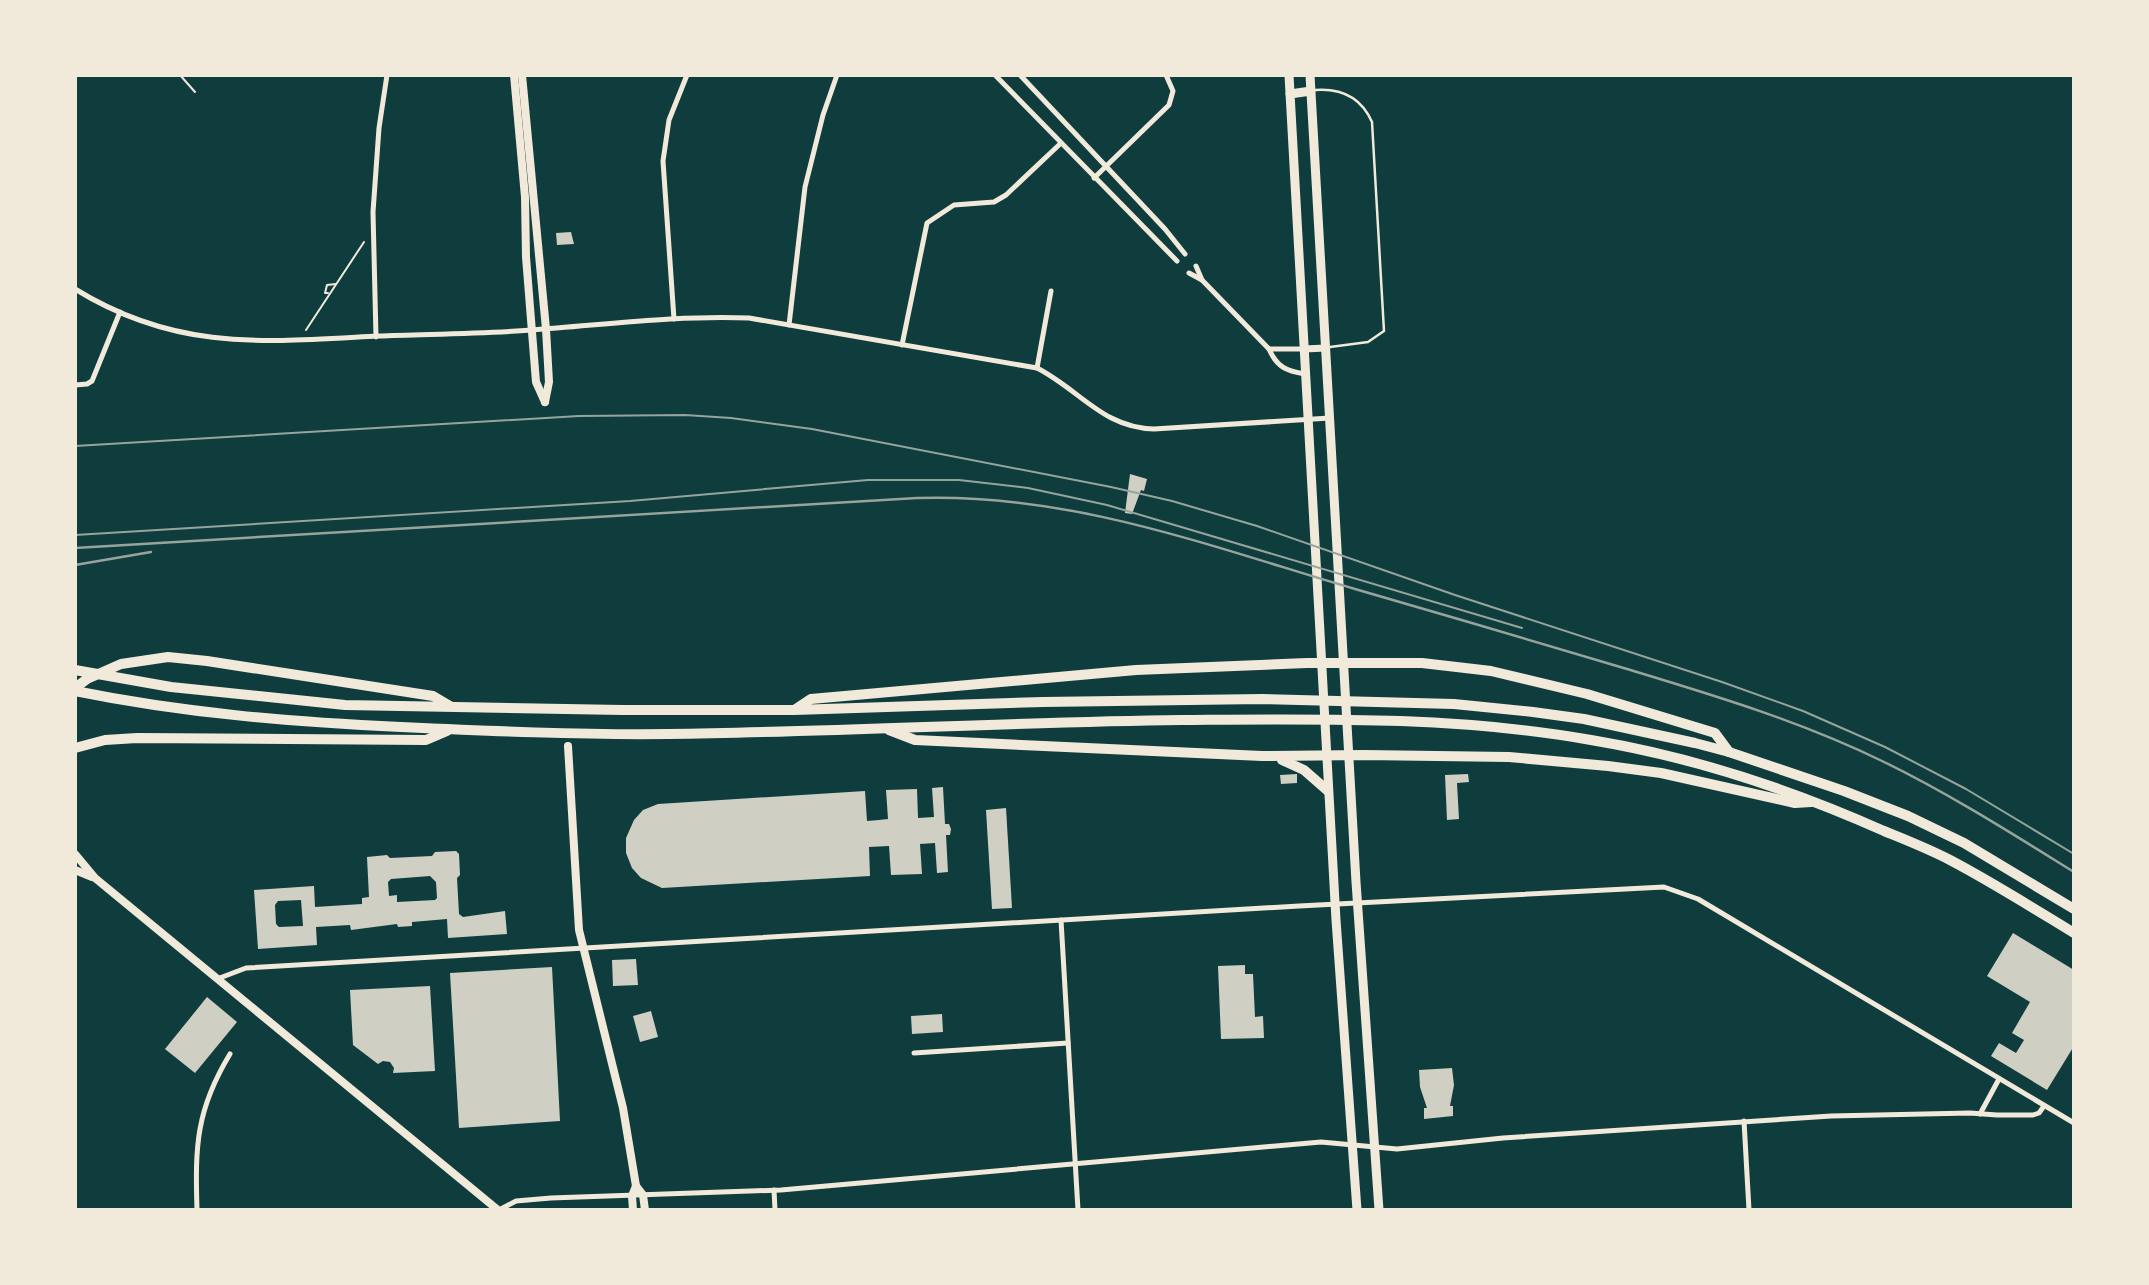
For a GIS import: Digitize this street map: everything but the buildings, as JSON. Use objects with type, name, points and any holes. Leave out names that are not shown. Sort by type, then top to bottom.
[{"type":"highway","points":[[75,689],[87,679],[121,664],[151,658],[184,658],[433,695],[450,706]]},
{"type":"highway","points":[[794,710],[811,699],[1136,670],[1321,663],[1422,663],[1469,667],[1543,683],[1715,733],[1729,752]]},
{"type":"highway","points":[[75,670],[171,687],[345,705],[794,710],[1043,702],[1297,700],[1480,706],[1584,719],[1729,752],[1908,816],[1964,843],[2074,909]]},
{"type":"highway","points":[[75,689],[173,708],[261,718],[450,729],[664,734],[1098,721],[1298,720],[1374,720],[1489,727],[1594,740],[1692,762],[1753,779],[1819,802],[1948,858],[2074,933]]},
{"type":"highway","points":[[883,728],[915,740],[1269,757],[1509,757],[1661,773],[1795,803],[1819,802]]},
{"type":"highway","points":[[75,748],[105,740],[137,738],[426,740],[450,729]]},
{"type":"highway","points":[[1269,757],[1299,767],[1328,791]]},
{"type":"main road","points":[[514,75],[525,197],[531,330],[536,382],[545,402],[549,382],[546,329],[522,75]]},
{"type":"main road","points":[[1289,75],[1328,791],[1357,1210]]},
{"type":"main road","points":[[1310,75],[1348,755],[1379,1210]]},
{"type":"main road","points":[[1290,94],[1311,91]]},
{"type":"main road","points":[[568,746],[582,948],[624,1108],[636,1186],[643,1195],[645,1210]]},
{"type":"main road","points":[[75,853],[95,878],[498,1210]]},
{"type":"main road","points":[[75,870],[95,878]]},
{"type":"main road","points":[[633,1210],[632,1196],[636,1186]]},
{"type":"street","points":[[376,337],[373,212],[379,128],[387,75]]},
{"type":"street","points":[[674,319],[663,160],[669,120],[687,75]]},
{"type":"street","points":[[789,325],[805,187],[823,115],[837,75]]},
{"type":"street","points":[[995,75],[1060,145],[1177,261]]},
{"type":"street","points":[[1020,75],[1185,254]]},
{"type":"street","points":[[1094,178],[1169,105],[1173,91],[1167,75]]},
{"type":"street","points":[[902,345],[927,223],[954,205],[994,202],[1006,195],[1060,145]]},
{"type":"street","points":[[1165,249],[1174,240]]},
{"type":"street","points":[[1196,266],[1202,280]]},
{"type":"street","points":[[1189,273],[1202,280],[1269,349],[1275,362],[1288,371],[1305,374]]},
{"type":"street","points":[[75,289],[120,312],[170,331],[209,338],[260,341],[737,318],[1037,369],[1053,376],[1107,417],[1128,426],[1154,429],[1330,418]]},
{"type":"street","points":[[1037,369],[1051,291]]},
{"type":"street","points":[[75,385],[92,381],[120,312]]},
{"type":"street","points":[[1269,349],[1326,348]]},
{"type":"street","points":[[217,979],[246,968],[1648,887],[1678,890],[1699,899],[2074,1123]]},
{"type":"street","points":[[1061,920],[1078,1210]]},
{"type":"street","points":[[914,1053],[1068,1043]]},
{"type":"street","points":[[197,1210],[198,1133],[209,1095],[230,1054]]},
{"type":"street","points":[[1980,1114],[1999,1079]]},
{"type":"street","points":[[498,1210],[516,1202],[774,1190],[1321,1142],[1397,1149],[1503,1138],[1848,1115],[2036,1114],[2044,1106]]},
{"type":"street","points":[[1744,1121],[1749,1210]]},
{"type":"street","points":[[774,1190],[775,1210]]},
{"type":"lane","points":[[1311,91],[1341,91],[1366,108],[1372,122],[1384,331],[1368,342],[1326,348]]},
{"type":"path","points":[[180,75],[195,92]]},
{"type":"path","points":[[306,330],[364,242]]},
{"type":"path","points":[[328,293],[324,293],[327,285],[337,284]]},
{"type":"tram line","points":[[75,446],[579,416],[685,415],[812,429],[1111,487],[1172,501],[1257,526],[1803,711],[1885,747],[1966,789],[2074,854]]},
{"type":"tram line","points":[[75,535],[630,501],[868,480],[959,480],[1028,488],[1107,505],[1522,628]]},
{"type":"railway","points":[[75,548],[917,498],[1030,504],[1085,513],[1193,540],[1756,710],[1820,733],[1907,773],[2074,872]]},
{"type":"railway","points":[[75,565],[151,552]]}]
